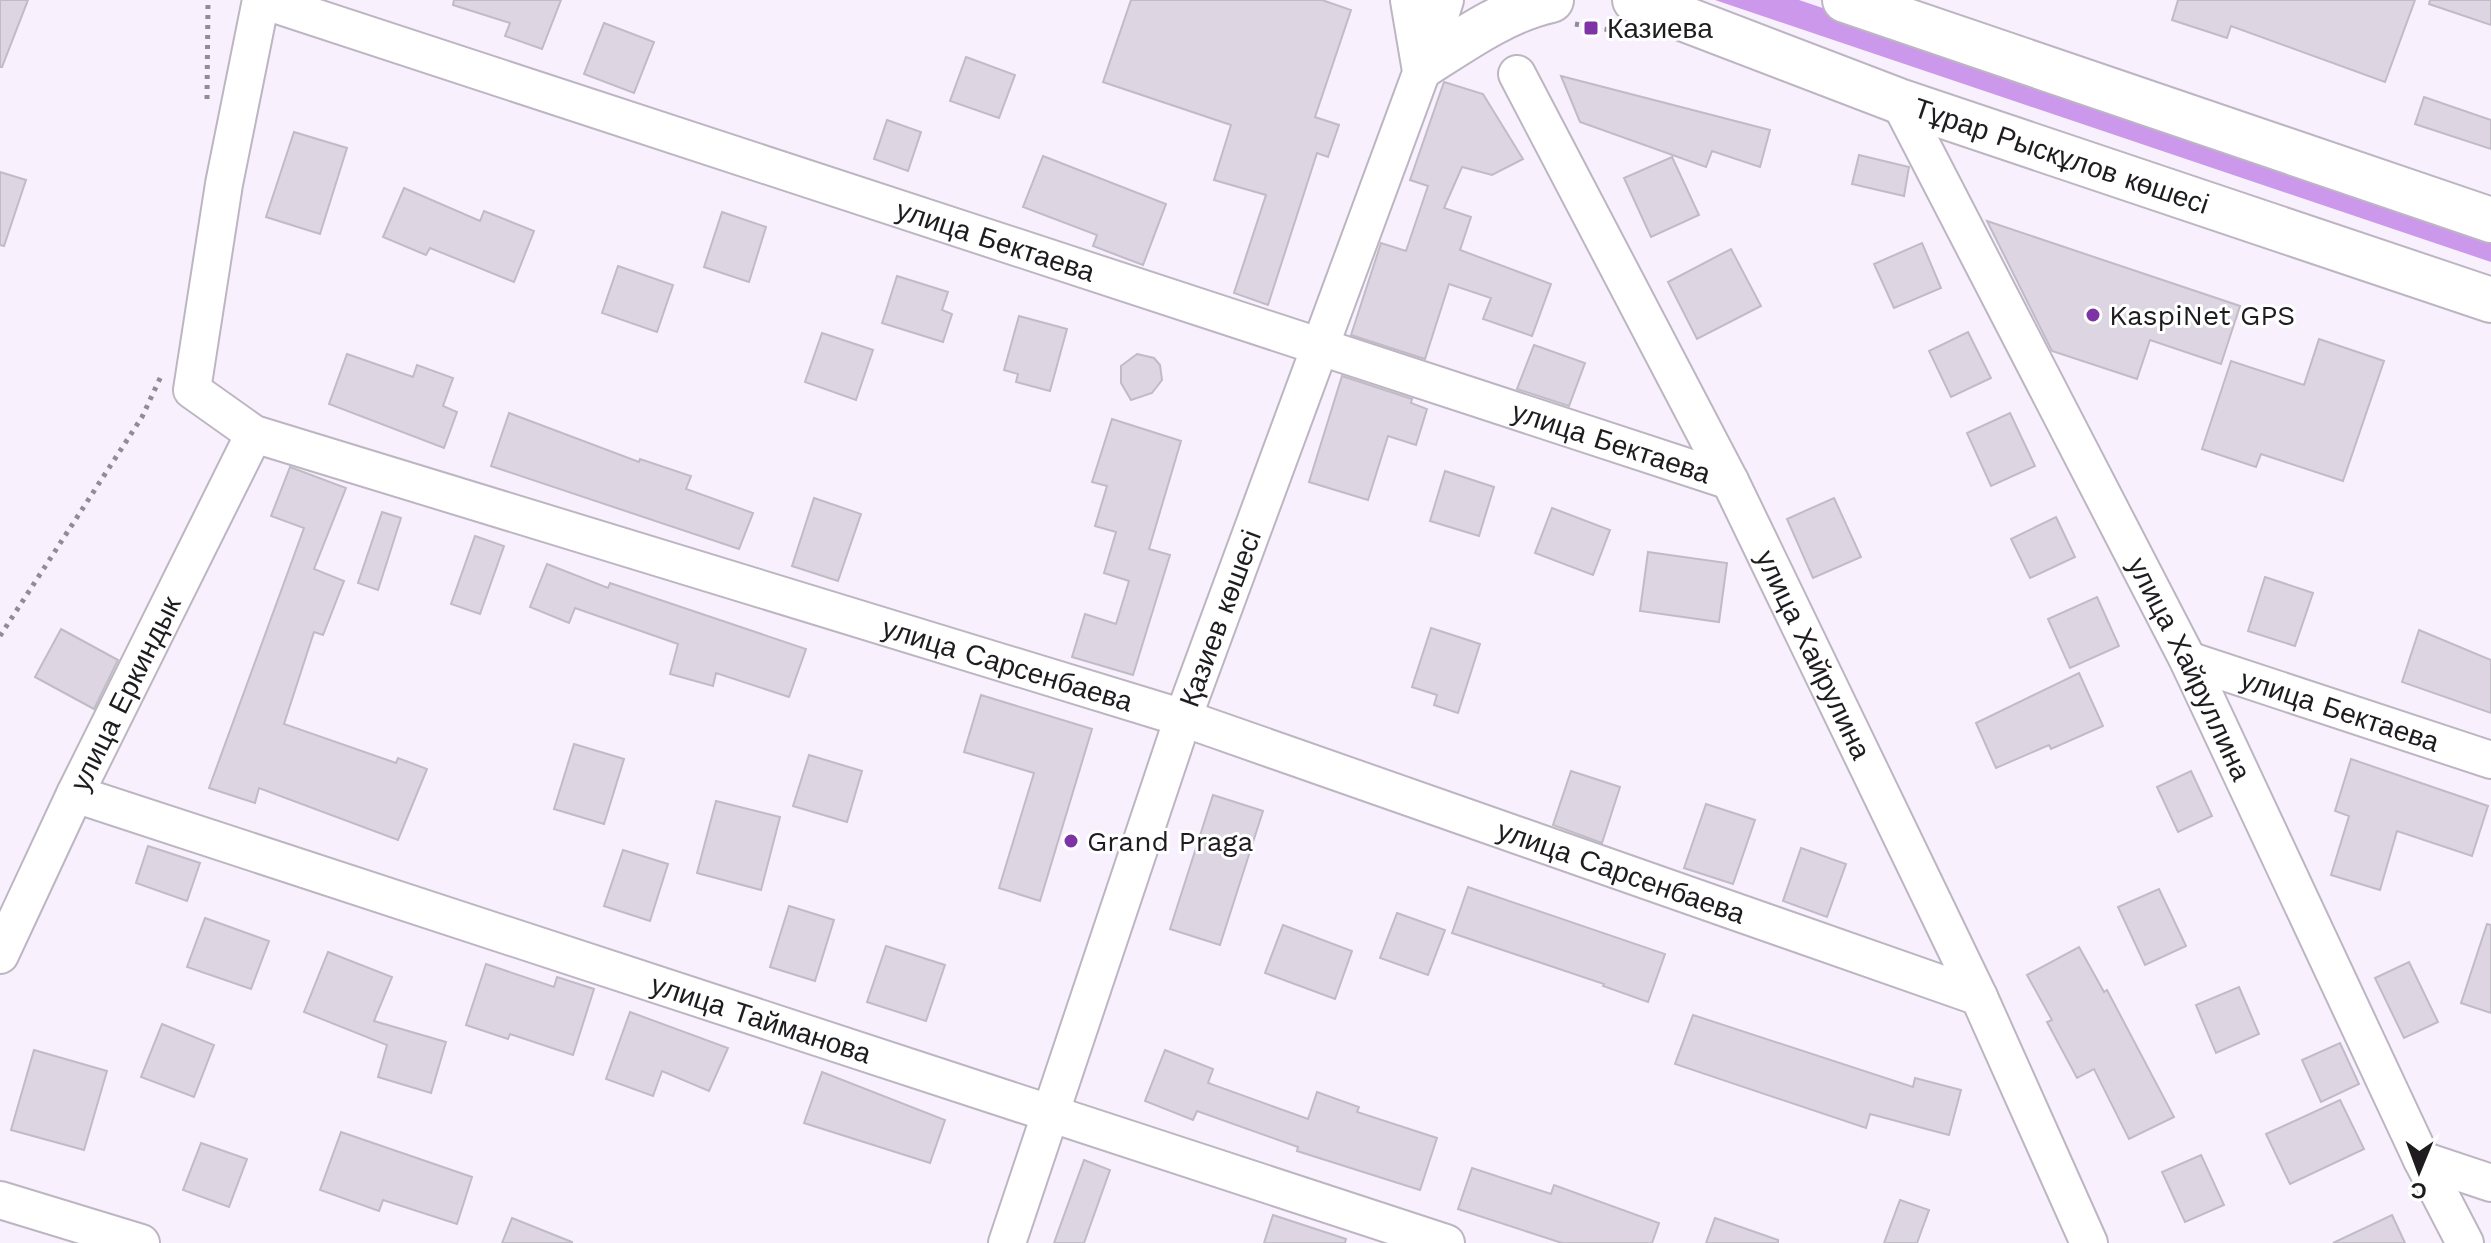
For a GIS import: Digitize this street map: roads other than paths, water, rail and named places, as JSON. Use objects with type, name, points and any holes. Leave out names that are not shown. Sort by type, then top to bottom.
[{"type":"main road","points":[[1413,0],[1424,65],[1469,36],[1535,4],[1551,0]]},
{"type":"main road","name":"Тұрар Рыскұлов көшесі","points":[[1635,0],[1899,101],[2491,300]]},
{"type":"main road","points":[[1845,0],[2491,220]]},
{"type":"street","name":"улица Бектаева","points":[[262,0],[1730,481]]},
{"type":"street","name":"улица Сарсенбаева","points":[[262,0],[224,184],[192,390],[254,434],[1183,718],[1979,997]]},
{"type":"street","name":"Қазиев көшесі","points":[[1007,1243],[1183,718],[1424,65],[1445,0]]},
{"type":"street","name":"улица Хайрулина","points":[[1517,74],[1730,481],[1979,997],[2089,1243]]},
{"type":"street","name":"улица Хайруллина","points":[[1899,101],[2188,660],[2422,1160],[2465,1243]]},
{"type":"street","name":"улица Еркиндык","points":[[0,955],[75,794],[254,434]]},
{"type":"street","name":"улица Бектаева","points":[[2188,660],[2491,760]]},
{"type":"street","name":"улица Тайманова","points":[[75,794],[1446,1243]]},
{"type":"street","points":[[2422,1160],[2491,1183]]},
{"type":"street","points":[[0,1200],[141,1243]]},
{"type":"place","name":"Казиева","points":[[1591,28]]},
{"type":"place","name":"KaspiNet GPS","points":[[2093,315]]},
{"type":"place","name":"Grand Praga","points":[[1071,841]]}]
